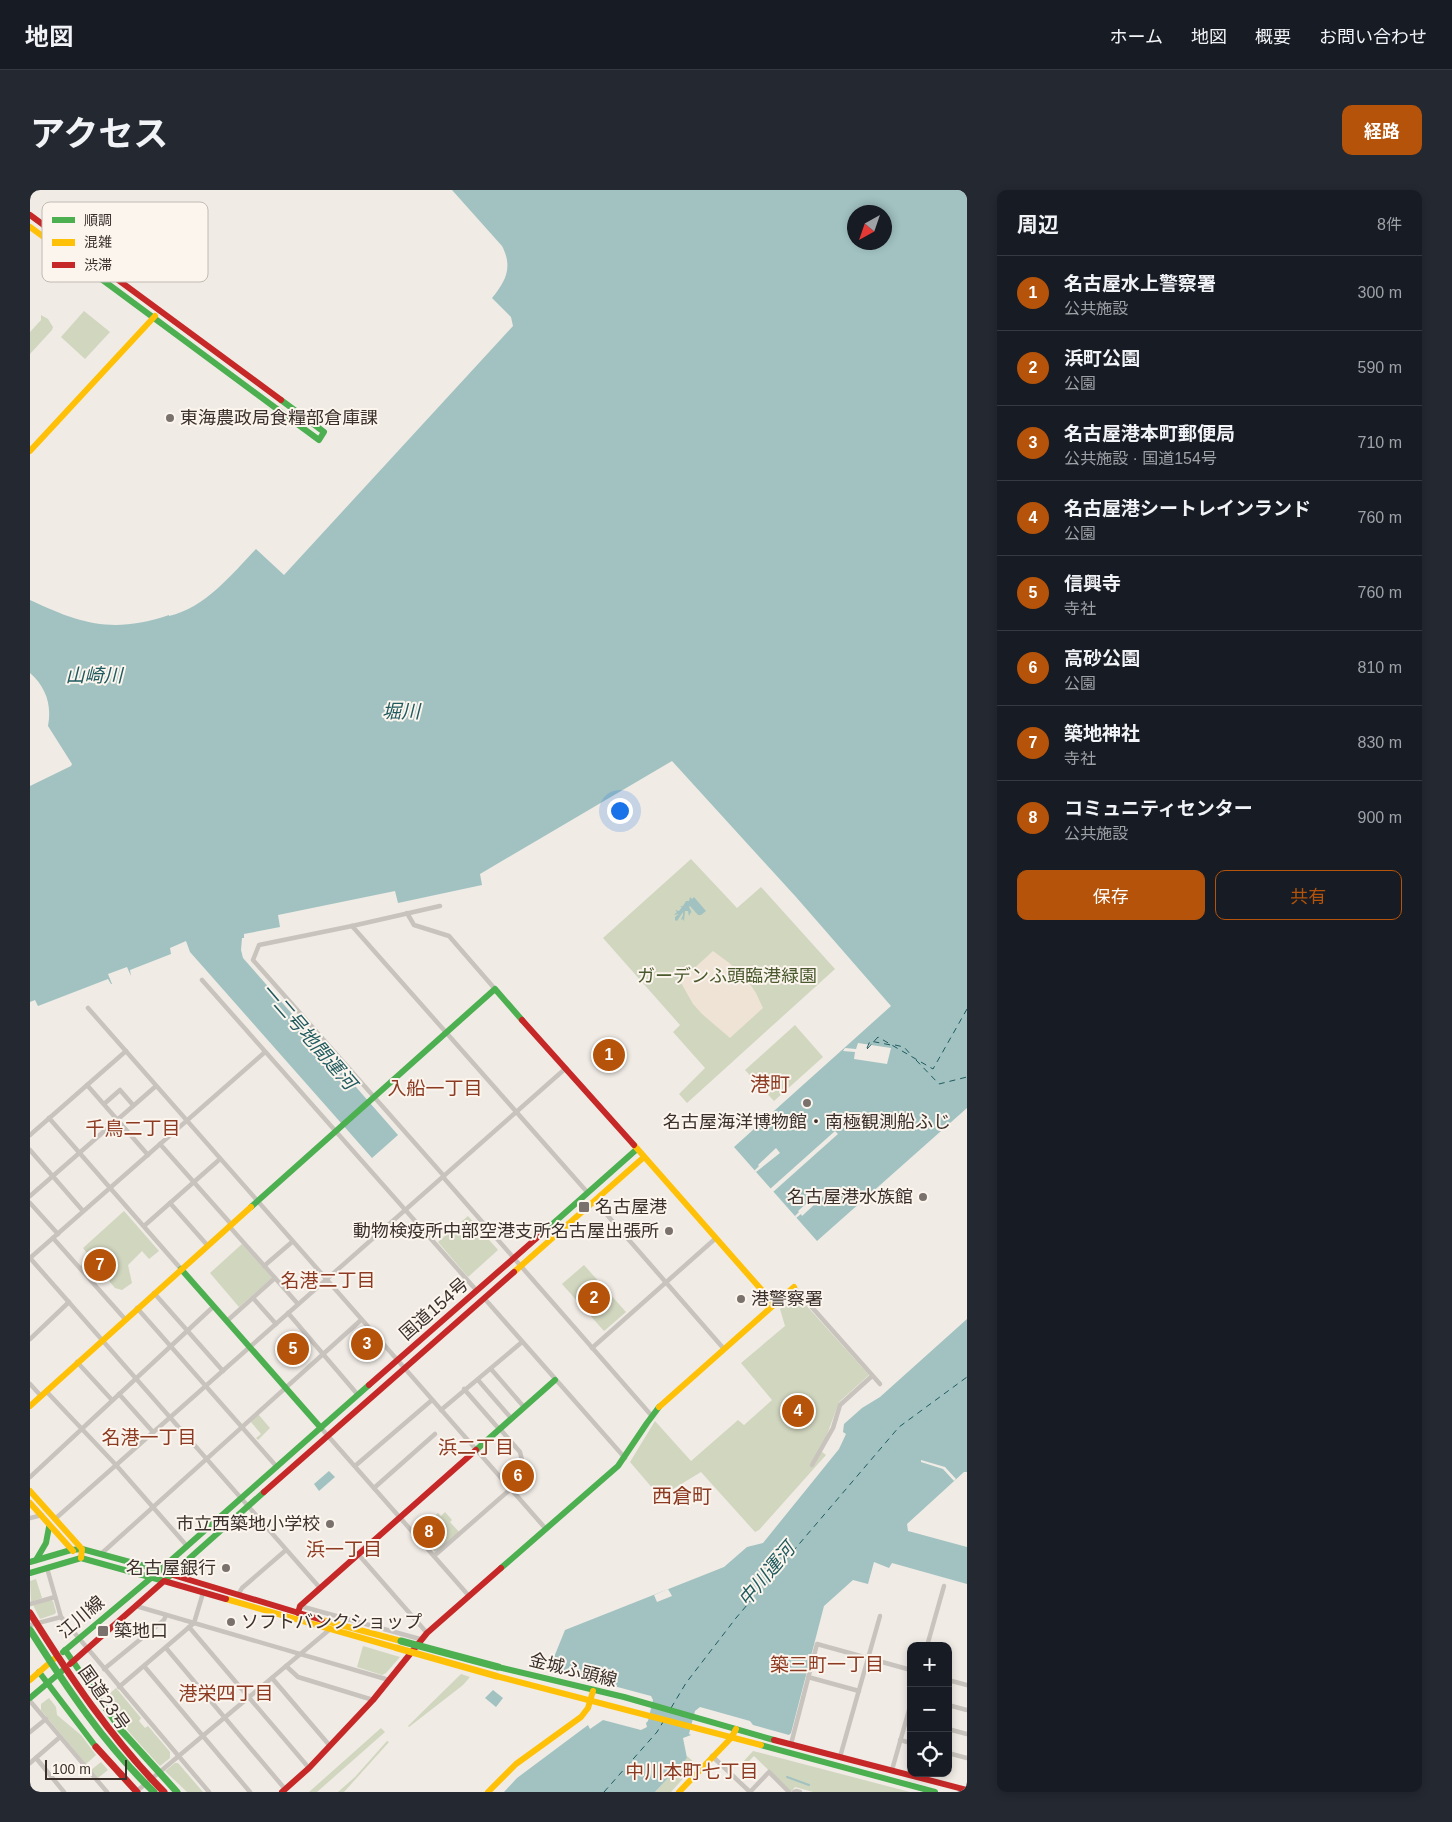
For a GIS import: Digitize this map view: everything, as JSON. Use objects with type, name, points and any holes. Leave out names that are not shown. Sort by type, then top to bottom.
[{"type":"main road","points":[[30,215],[42,224]]},
{"type":"main road","points":[[30,227],[42,236]]},
{"type":"main road","points":[[104,282],[318,440],[324,432],[121,282]]},
{"type":"main road","points":[[30,451],[160,311]]},
{"type":"main road","points":[[30,1406],[137,1308],[495,989],[774,1304]]},
{"type":"main road","name":"国道154号","points":[[151,1578],[637,1149]]},
{"type":"main road","name":"国道154号","points":[[164,1581],[644,1157]]},
{"type":"main road","points":[[181,1269],[321,1428]]},
{"type":"main road","points":[[283,1791],[309,1768],[373,1700],[426,1633],[546,1529],[624,1458],[652,1416],[794,1287]]},
{"type":"main road","points":[[299,1610],[320,1588],[556,1380]]},
{"type":"main road","points":[[30,1492],[82,1549],[81,1558]]},
{"type":"main road","points":[[30,1503],[42,1515],[49,1527],[81,1558],[164,1581]]},
{"type":"main road","points":[[33,1561],[46,1543],[49,1527]]},
{"type":"main road","points":[[33,1561],[71,1550],[82,1549],[172,1574]]},
{"type":"main road","points":[[30,1573],[81,1558]]},
{"type":"main road","name":"金城ふ頭線","points":[[172,1574],[238,1595],[299,1610],[401,1641],[498,1667],[624,1697],[716,1724],[967,1790]]},
{"type":"main road","name":"江川線","points":[[30,1680],[151,1578]]},
{"type":"main road","name":"金城ふ頭線","points":[[164,1581],[329,1630],[496,1676],[620,1707],[936,1792]]},
{"type":"main road","name":"江川線","points":[[30,1699],[164,1581]]},
{"type":"main road","name":"国道23号","points":[[30,1613],[82,1696],[142,1771],[164,1792]]},
{"type":"main road","name":"国道23号","points":[[30,1630],[96,1728],[140,1779],[154,1792]]},
{"type":"main road","points":[[65,1650],[120,1729],[177,1792]]},
{"type":"main road","points":[[39,1672],[96,1747],[136,1792]]},
{"type":"main road","points":[[488,1792],[516,1764],[581,1717],[588,1708],[594,1691]]},
{"type":"main road","points":[[679,1792],[731,1738],[736,1729]]},
{"type":"street","points":[[440,906],[259,945],[253,960],[372,1099],[443,1177],[652,1416]]},
{"type":"street","points":[[407,913],[414,925],[449,936],[495,989]]},
{"type":"street","points":[[352,926],[588,1193]]},
{"type":"street","points":[[202,980],[264,1052],[338,1130],[477,1291]]},
{"type":"street","points":[[88,1008],[546,1529]]},
{"type":"street","points":[[30,1135],[126,1051]]},
{"type":"street","points":[[264,1052],[30,1258],[320,1588]]},
{"type":"street","points":[[55,1519],[566,1068]]},
{"type":"street","points":[[87,1085],[148,1155]]},
{"type":"street","points":[[30,1196],[156,1086]]},
{"type":"street","points":[[104,1104],[120,1090],[133,1105]]},
{"type":"street","points":[[49,1118],[181,1269]]},
{"type":"street","points":[[160,1144],[298,1304]]},
{"type":"street","points":[[30,1150],[84,1211]]},
{"type":"street","points":[[144,1226],[220,1159]]},
{"type":"street","points":[[595,1201],[724,1349]]},
{"type":"street","points":[[30,1203],[58,1234]]},
{"type":"street","points":[[170,1203],[208,1246]]},
{"type":"street","points":[[53,1238],[125,1319]]},
{"type":"street","points":[[592,1348],[716,1238]]},
{"type":"street","points":[[264,1266],[292,1242]]},
{"type":"street","points":[[227,1321],[275,1278]]},
{"type":"street","points":[[794,1287],[880,1384]]},
{"type":"street","points":[[154,1293],[222,1371]]},
{"type":"street","points":[[253,1298],[276,1324]]},
{"type":"street","points":[[484,1298],[624,1458]]},
{"type":"street","points":[[30,1339],[69,1302]]},
{"type":"street","points":[[30,1476],[214,1306]]},
{"type":"street","points":[[137,1308],[277,1467]]},
{"type":"street","points":[[288,1313],[358,1396]]},
{"type":"street","points":[[101,1554],[361,1320]]},
{"type":"street","points":[[441,1410],[522,1342]]},
{"type":"street","points":[[77,1362],[112,1400]]},
{"type":"street","points":[[491,1369],[524,1407]]},
{"type":"street","points":[[812,1465],[833,1428],[840,1405],[872,1376]]},
{"type":"street","points":[[478,1380],[511,1418]]},
{"type":"street","points":[[30,1384],[44,1393],[82,1429],[187,1546]]},
{"type":"street","points":[[434,1556],[531,1471],[522,1460],[520,1452],[464,1389]]},
{"type":"street","points":[[119,1394],[153,1432]]},
{"type":"street","points":[[356,1466],[432,1400]]},
{"type":"street","points":[[321,1428],[469,1596]]},
{"type":"street","points":[[374,1488],[435,1434]]},
{"type":"street","points":[[30,1518],[42,1515]]},
{"type":"street","points":[[238,1595],[242,1588],[286,1550]]},
{"type":"street","points":[[358,1554],[426,1633]]},
{"type":"street","points":[[47,1568],[61,1616],[209,1792]]},
{"type":"street","points":[[928,1642],[944,1586]]},
{"type":"street","points":[[120,1686],[190,1628],[194,1623],[203,1593]]},
{"type":"street","points":[[30,1604],[55,1597]]},
{"type":"street","points":[[136,1606],[388,1680]]},
{"type":"street","points":[[299,1610],[420,1639]]},
{"type":"street","points":[[104,1669],[164,1620],[166,1615]]},
{"type":"street","points":[[30,1626],[61,1616]]},
{"type":"street","points":[[840,1757],[880,1616]]},
{"type":"street","points":[[190,1628],[309,1768]]},
{"type":"street","points":[[136,1792],[329,1630]]},
{"type":"street","points":[[791,1744],[817,1644],[907,1669]]},
{"type":"street","points":[[166,1648],[283,1791]]},
{"type":"street","points":[[144,1666],[250,1792]]},
{"type":"street","points":[[286,1666],[298,1677],[373,1700]]},
{"type":"street","points":[[272,1678],[330,1746]]},
{"type":"street","points":[[808,1678],[859,1690]]},
{"type":"street","points":[[952,1681],[967,1686]]},
{"type":"street","points":[[30,1699],[107,1792]]},
{"type":"street","points":[[952,1706],[967,1710]]},
{"type":"street","points":[[30,1732],[46,1719]]},
{"type":"street","points":[[892,1770],[907,1723]]},
{"type":"street","points":[[952,1730],[967,1734]]},
{"type":"street","points":[[30,1762],[60,1737]]},
{"type":"street","points":[[900,1740],[907,1742]]},
{"type":"street","points":[[952,1754],[967,1758]]},
{"type":"street","points":[[712,1756],[750,1792],[769,1772],[789,1792]]},
{"type":"street","points":[[36,1758],[64,1792]]},
{"type":"street","points":[[794,1792],[800,1792]]},
{"type":"green space","points":[[84,311],[110,332],[85,359],[61,337]]},
{"type":"green space","points":[[41,315],[48,319],[53,327],[30,354],[30,332],[41,320]]},
{"type":"green space","name":"ガーデンふ頭臨港緑園","points":[[691,859],[737,908],[761,887],[835,969],[687,1103],[679,1094],[705,1068],[673,1032],[680,1025],[603,938]]},
{"type":"green space","points":[[795,1025],[823,1057],[774,1101],[745,1070]]},
{"type":"green space","points":[[124,1211],[159,1251],[149,1259],[142,1251],[128,1265],[132,1283],[122,1290],[115,1288],[105,1276],[95,1284],[80,1266],[90,1257],[83,1248]]},
{"type":"green space","points":[[468,1216],[498,1250],[468,1277],[438,1242]]},
{"type":"green space","points":[[242,1244],[272,1278],[239,1307],[210,1273]]},
{"type":"green space","points":[[584,1265],[626,1312],[604,1331],[562,1284]]},
{"type":"green space","points":[[796,1294],[869,1375],[839,1402],[821,1451],[826,1455],[759,1530],[755,1532],[701,1472],[660,1497],[630,1462],[655,1421],[691,1461],[738,1420],[744,1425],[772,1400],[741,1363],[785,1326],[780,1309]]},
{"type":"green space","points":[[258,1414],[270,1428],[258,1440],[256,1438],[261,1434],[250,1421]]},
{"type":"green space","points":[[525,1466],[528,1471],[513,1485],[508,1480]]},
{"type":"green space","points":[[445,1512],[452,1520],[450,1522],[459,1532],[435,1552],[427,1543],[443,1529],[433,1517],[438,1513],[441,1516]]},
{"type":"green space","points":[[36,1579],[42,1598],[31,1602],[30,1581]]},
{"type":"green space","points":[[53,1601],[55,1614],[40,1619],[33,1605]]},
{"type":"green space","points":[[363,1646],[400,1657],[382,1675],[357,1667]]},
{"type":"green space","points":[[461,1674],[470,1677],[463,1685],[408,1726]]},
{"type":"green space","points":[[116,1688],[141,1718],[139,1721],[145,1728],[148,1726],[170,1752],[170,1758],[160,1766],[130,1733],[111,1707],[106,1697]]},
{"type":"green space","points":[[49,1698],[56,1707],[57,1715],[81,1735],[96,1755],[86,1764],[41,1710],[41,1704]]},
{"type":"green space","points":[[381,1728],[385,1732],[317,1792],[309,1792]]},
{"type":"green space","points":[[387,1741],[389,1742],[344,1792],[338,1792],[355,1777]]},
{"type":"green space","points":[[753,1751],[910,1792],[813,1792],[795,1787],[791,1792],[754,1756],[744,1766],[742,1763]]},
{"type":"green space","points":[[687,1756],[696,1764],[671,1792],[655,1792],[680,1763],[683,1763]]},
{"type":"green space","points":[[101,1762],[108,1770],[98,1778],[91,1770]]},
{"type":"green space","points":[[175,1763],[178,1763],[203,1792],[187,1792],[165,1771]]},
{"type":"shaded area","points":[[713,951],[737,970],[745,981],[748,981],[763,1008],[730,1038],[693,1004],[680,981]]},
{"type":"water","points":[[452,190],[967,190],[967,1108],[817,1241],[734,1147],[891,1006],[796,897],[672,761],[480,874],[482,885],[398,903],[395,891],[278,915],[280,927],[244,934],[241,950],[243,958],[398,1135],[372,1158],[190,952],[186,941],[170,948],[171,954],[130,970],[131,976],[127,967],[108,974],[112,984],[108,979],[38,1006],[35,1000],[30,1002],[30,786],[72,764],[48,726],[49,711],[44,690],[30,673],[30,600],[65,615],[98,624],[131,624],[169,616],[194,606],[217,589],[256,549],[284,575],[513,326],[511,317],[492,298],[501,286],[506,274],[507,261],[502,246]]},
{"type":"water","points":[[690,897],[692,899],[694,897],[706,911],[698,915],[690,906],[692,913],[689,916],[688,911],[685,911],[684,921],[683,919],[681,920],[683,912],[677,921],[675,920],[675,917],[679,914],[674,915],[677,912],[675,910],[679,911],[682,907],[680,906],[689,901]]},
{"type":"water","name":"中川運河","points":[[967,1319],[967,1472],[964,1472],[907,1524],[908,1531],[967,1547],[967,1584],[892,1563],[889,1568],[874,1562],[868,1584],[853,1580],[824,1606],[789,1735],[753,1725],[750,1721],[700,1707],[695,1711],[689,1734],[691,1735],[683,1738],[687,1758],[683,1763],[680,1763],[655,1792],[504,1792],[517,1778],[588,1725],[590,1729],[603,1720],[641,1730],[647,1727],[646,1723],[653,1700],[651,1696],[584,1678],[576,1678],[576,1676],[566,1673],[564,1675],[557,1673],[556,1669],[550,1667],[565,1630],[724,1567],[747,1547],[763,1543],[839,1449],[846,1434],[843,1432],[844,1424],[862,1408],[880,1397]]},
{"type":"water","points":[[329,1471],[335,1477],[319,1491],[314,1484]]},
{"type":"water","points":[[493,1690],[503,1698],[496,1707],[485,1698]]},
{"type":"pier","points":[[858,1043],[891,1048],[887,1064],[854,1059],[855,1052],[843,1051],[845,1048],[856,1049]]},
{"type":"pier","points":[[835,1131],[838,1134],[773,1192],[770,1189]]},
{"type":"pier","points":[[776,1148],[780,1153],[756,1172],[754,1171],[758,1165]]},
{"type":"pier","points":[[823,1189],[827,1193],[802,1216],[801,1214],[796,1218],[795,1216],[798,1211]]},
{"type":"pier","points":[[921,1460],[945,1467],[956,1479],[954,1481],[943,1469],[921,1462]]},
{"type":"pier","points":[[668,1589],[672,1596],[657,1602],[654,1595]]},
{"type":"waterway","points":[[787,1777],[809,1785]]},
{"type":"ferry route","points":[[867,1049],[878,1037],[933,1069],[967,1009]]},
{"type":"ferry route","points":[[867,1048],[870,1041],[891,1045]]},
{"type":"ferry route","points":[[895,1045],[904,1047],[912,1056]]},
{"type":"ferry route","points":[[916,1060],[939,1084],[967,1077]]},
{"type":"ferry route","points":[[671,1708],[686,1683],[736,1618],[899,1427],[967,1377]]},
{"type":"ferry route","points":[[604,1792],[657,1732],[663,1722]]},
{"type":"traffic: fast","points":[[105,282],[319,440],[324,432],[281,400]]},
{"type":"traffic: fast","points":[[251,1207],[495,989],[522,1020]]},
{"type":"traffic: fast","points":[[539,1236],[637,1149]]},
{"type":"traffic: fast","points":[[181,1269],[321,1428]]},
{"type":"traffic: fast","points":[[476,1450],[555,1380]]},
{"type":"traffic: fast","points":[[151,1578],[369,1385]]},
{"type":"traffic: fast","points":[[501,1568],[618,1466],[659,1407]]},
{"type":"traffic: fast","points":[[30,1573],[81,1558],[164,1581],[264,1492]]},
{"type":"traffic: fast","points":[[36,1560],[46,1543],[49,1527]]},
{"type":"traffic: fast","points":[[30,1562],[71,1550],[82,1549],[163,1571]]},
{"type":"traffic: fast","points":[[63,1652],[151,1578]]},
{"type":"traffic: fast","points":[[30,1630],[87,1715],[119,1755],[154,1792]]},
{"type":"traffic: fast","points":[[401,1641],[498,1667]]},
{"type":"traffic: fast","points":[[65,1650],[120,1729]]},
{"type":"traffic: fast","points":[[498,1667],[624,1697],[774,1740]]},
{"type":"traffic: fast","points":[[30,1698],[62,1671]]},
{"type":"traffic: fast","points":[[39,1672],[96,1747]]},
{"type":"traffic: fast","points":[[120,1729],[177,1792]]},
{"type":"traffic: fast","points":[[761,1745],[935,1792]]},
{"type":"traffic: slow","points":[[30,227],[42,236]]},
{"type":"traffic: slow","points":[[30,451],[155,316]]},
{"type":"traffic: slow","points":[[634,1145],[774,1304]]},
{"type":"traffic: slow","points":[[514,1272],[644,1157]]},
{"type":"traffic: slow","points":[[30,1406],[251,1207]]},
{"type":"traffic: slow","points":[[659,1407],[794,1287]]},
{"type":"traffic: slow","points":[[30,1491],[82,1549],[81,1558]]},
{"type":"traffic: slow","points":[[30,1503],[73,1551]]},
{"type":"traffic: slow","points":[[226,1599],[397,1648]]},
{"type":"traffic: slow","points":[[322,1620],[401,1641]]},
{"type":"traffic: slow","points":[[397,1648],[496,1676]]},
{"type":"traffic: slow","points":[[30,1680],[54,1659]]},
{"type":"traffic: slow","points":[[496,1676],[761,1745]]},
{"type":"traffic: slow","points":[[488,1792],[516,1764],[581,1717],[588,1708],[593,1691]]},
{"type":"traffic: slow","points":[[679,1792],[731,1738],[736,1729]]},
{"type":"traffic: jam","points":[[30,215],[42,224]]},
{"type":"traffic: jam","points":[[121,282],[281,400]]},
{"type":"traffic: jam","points":[[522,1020],[634,1145]]},
{"type":"traffic: jam","points":[[369,1385],[539,1236]]},
{"type":"traffic: jam","points":[[264,1492],[514,1272]]},
{"type":"traffic: jam","points":[[298,1613],[300,1606],[476,1450]]},
{"type":"traffic: jam","points":[[282,1792],[309,1768],[373,1700],[427,1633],[501,1568]]},
{"type":"traffic: jam","points":[[173,1575],[322,1620]]},
{"type":"traffic: jam","points":[[70,1664],[164,1581],[226,1599]]},
{"type":"traffic: jam","points":[[30,1613],[60,1660],[109,1729],[164,1792]]},
{"type":"traffic: jam","points":[[774,1740],[967,1790]]},
{"type":"traffic: jam","points":[[96,1747],[137,1792]]},
{"type":"place","name":"東海農政局食糧部倉庫課","points":[[170,418]]},
{"type":"place","name":"名古屋水上警察署","points":[[609,1055]]},
{"type":"place","name":"名古屋海洋博物館・南極観測船ふじ","points":[[807,1103]]},
{"type":"place","name":"名古屋港水族館","points":[[923,1197]]},
{"type":"place","name":"名古屋港","points":[[584,1207]]},
{"type":"place","name":"動物検疫所中部空港支所名古屋出張所","points":[[669,1231]]},
{"type":"place","name":"築地神社","points":[[100,1265]]},
{"type":"place","name":"浜町公園","points":[[594,1298]]},
{"type":"place","name":"港警察署","points":[[741,1299]]},
{"type":"place","name":"名古屋港本町郵便局","points":[[367,1344]]},
{"type":"place","name":"信興寺","points":[[293,1349]]},
{"type":"place","name":"名古屋港シートレインランド","points":[[798,1411]]},
{"type":"place","name":"高砂公園","points":[[518,1476]]},
{"type":"place","name":"市立西築地小学校","points":[[330,1524]]},
{"type":"place","name":"コミュニティセンター","points":[[429,1532]]},
{"type":"place","name":"名古屋銀行","points":[[226,1568]]},
{"type":"place","name":"ソフトバンクショップ","points":[[231,1622]]},
{"type":"place","name":"築地口","points":[[103,1631]]},
{"type":"district","name":"港町","points":[[770,1084]]},
{"type":"district","name":"入船一丁目","points":[[435,1088]]},
{"type":"district","name":"千鳥二丁目","points":[[133,1128]]},
{"type":"district","name":"名港二丁目","points":[[328,1280]]},
{"type":"district","name":"名港一丁目","points":[[149,1437]]},
{"type":"district","name":"浜二丁目","points":[[476,1447]]},
{"type":"district","name":"西倉町","points":[[682,1496]]},
{"type":"district","name":"浜一丁目","points":[[344,1549]]},
{"type":"district","name":"築三町一丁目","points":[[827,1664]]},
{"type":"district","name":"港栄四丁目","points":[[226,1693]]},
{"type":"district","name":"中川本町七丁目","points":[[692,1771]]},
{"type":"water label","name":"山崎川","points":[[94,675]]},
{"type":"water label","name":"堀川","points":[[401,711]]},
{"type":"water label","name":"一二号地間運河","points":[[309,1036]]}]
